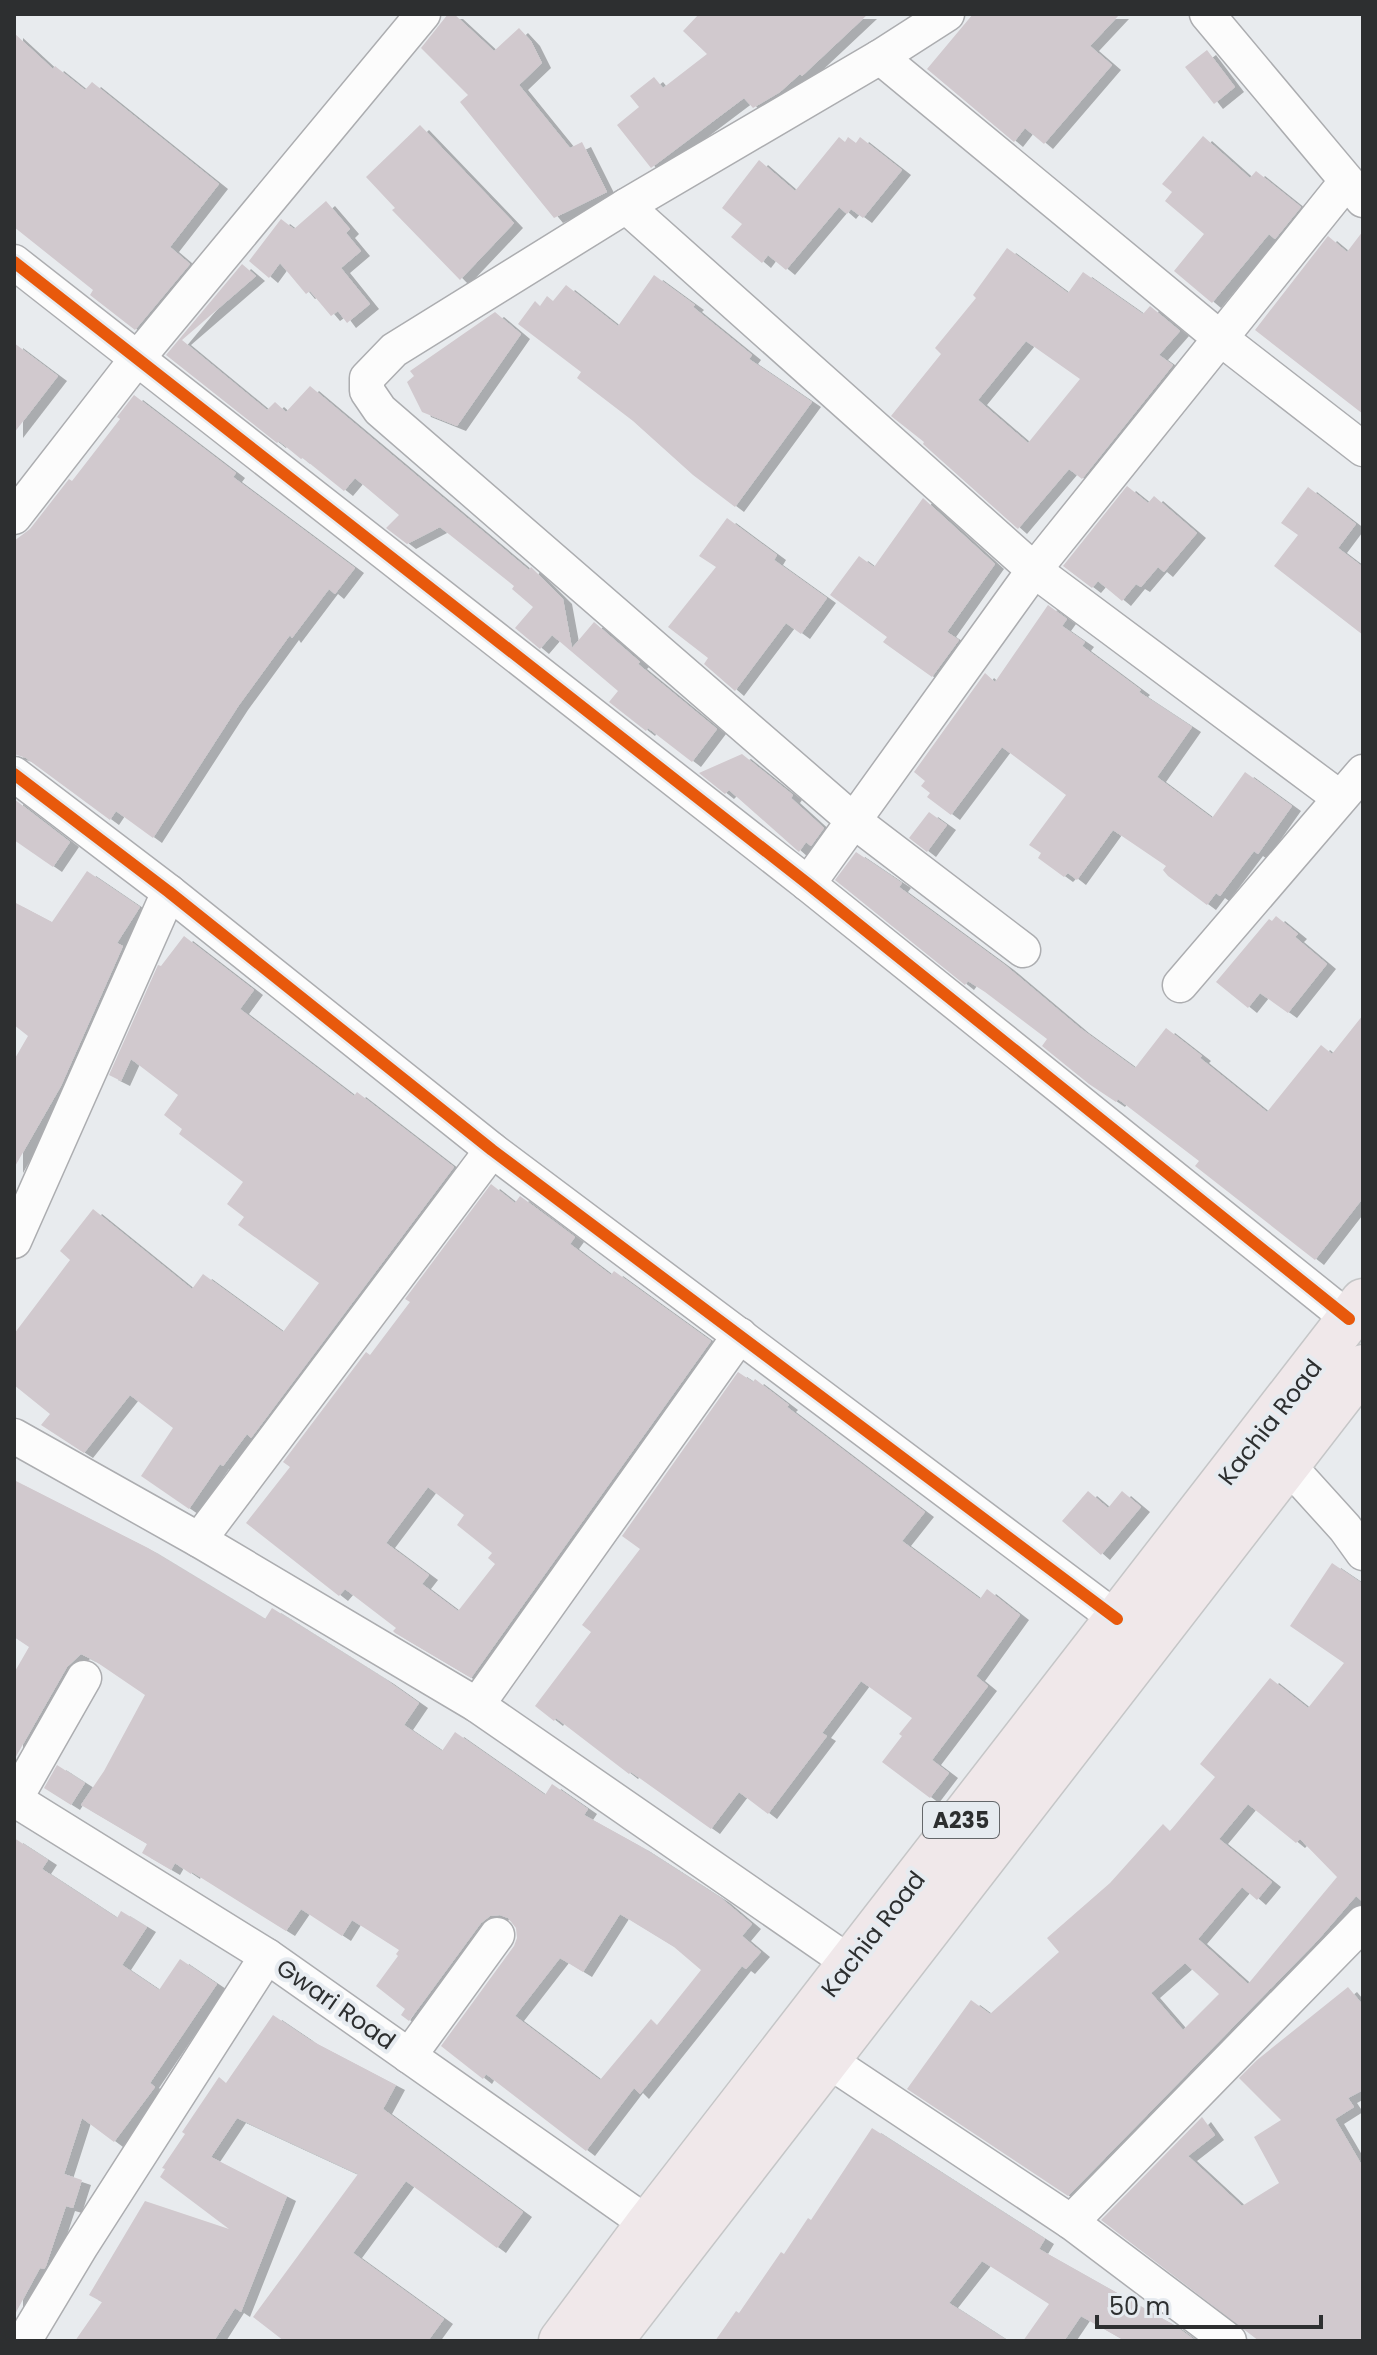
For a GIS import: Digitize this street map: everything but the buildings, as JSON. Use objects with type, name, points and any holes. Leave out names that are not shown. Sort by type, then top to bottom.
[{"type":"highway","name":"Kachia Road","points":[[561,2341],[648,2224],[1356,1310]]},
{"type":"highway","name":"Kachia Road","points":[[610,2341],[1363,1367]]},
{"type":"street","points":[[14,517],[136,360],[423,14]]},
{"type":"street","points":[[947,14],[880,57],[626,206],[394,350],[367,378],[367,391],[380,410],[854,821],[1023,950]]},
{"type":"street","points":[[808,884],[1034,570],[1220,338],[1354,191],[1207,14]]},
{"type":"street","points":[[880,57],[1220,338],[1363,449]]},
{"type":"street","points":[[626,206],[1034,570],[1340,798]]},
{"type":"street","points":[[14,262],[1356,1310]]},
{"type":"street","points":[[1180,985],[1363,772]]},
{"type":"street","points":[[14,774],[169,892],[492,1150],[1117,1619]]},
{"type":"street","points":[[14,1241],[169,892]]},
{"type":"street","points":[[199,1540],[492,1150]]},
{"type":"street","points":[[477,1705],[740,1335]]},
{"type":"street","points":[[14,1436],[199,1540],[477,1705],[850,1963]]},
{"type":"street","points":[[1287,1464],[1345,1528],[1363,1553]]},
{"type":"street","points":[[14,1799],[84,1678]]},
{"type":"street","name":"Gwari Road","points":[[14,1799],[267,1956],[648,2224]]},
{"type":"street","points":[[1071,2222],[1363,1923]]},
{"type":"street","points":[[409,2056],[497,1935]]},
{"type":"street","points":[[24,2341],[81,2246],[267,1956]]},
{"type":"street","points":[[826,2059],[1071,2222],[1229,2341]]},
{"type":"cycle path","points":[[14,262],[808,884],[1349,1319]]},
{"type":"cycle path","points":[[14,774],[169,892],[492,1150],[1117,1619]]}]
